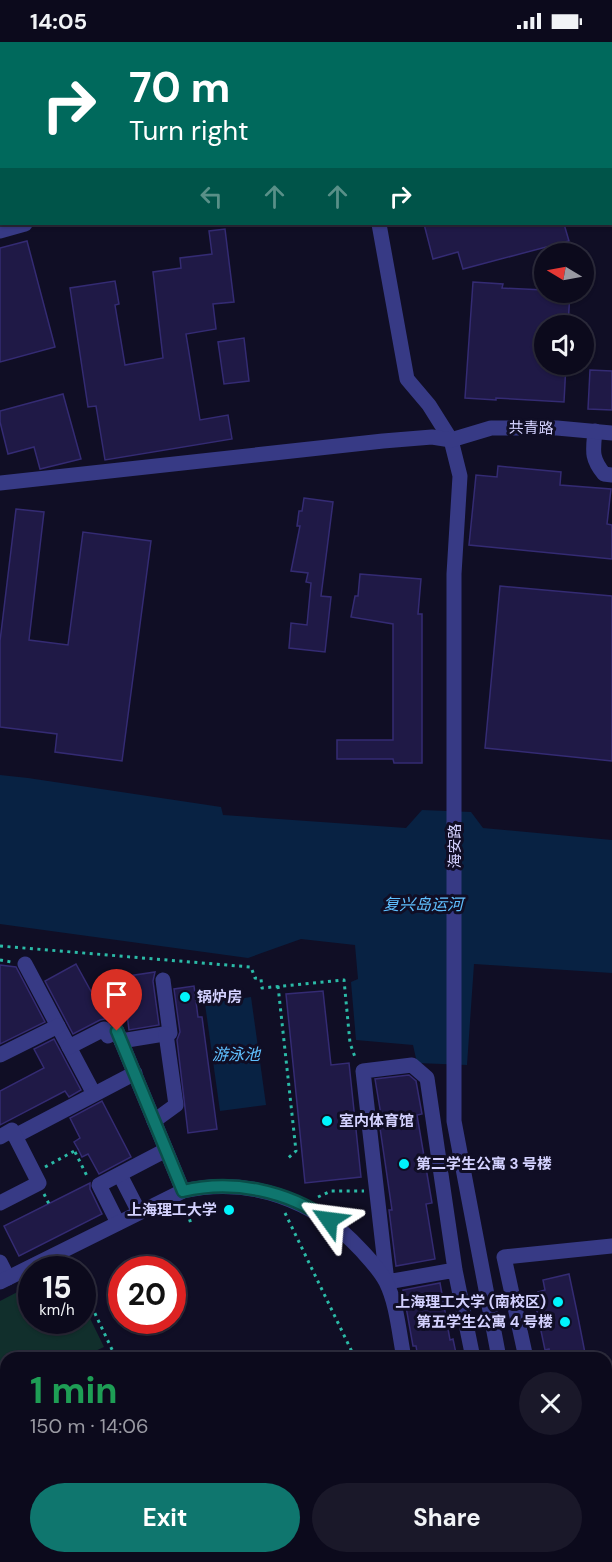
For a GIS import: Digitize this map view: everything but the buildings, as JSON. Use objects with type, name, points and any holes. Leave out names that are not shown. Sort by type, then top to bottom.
[{"type":"street","points":[[0,231],[21,225]]},
{"type":"street","name":"海安路","points":[[379,225],[407,379],[429,405],[451,440],[460,476],[454,574],[454,1113],[457,1143],[499,1352]]},
{"type":"street","name":"共青路","points":[[451,440],[491,428],[557,428],[612,433]]},
{"type":"street","points":[[595,431],[593,454],[596,464],[604,474],[612,475]]},
{"type":"street","points":[[0,483],[383,441],[432,437],[451,440]]},
{"type":"street","points":[[25,964],[94,1094]]},
{"type":"street","points":[[122,1041],[171,1033],[163,980]]},
{"type":"street","points":[[0,1055],[58,1026]]},
{"type":"street","points":[[69,1047],[104,1029],[108,1036],[117,1031],[182,1191]]},
{"type":"street","points":[[154,1121],[176,1105],[166,1034]]},
{"type":"street","points":[[403,1352],[387,1282],[363,1071],[412,1065],[427,1078],[455,1270],[472,1352]]},
{"type":"street","points":[[0,1203],[39,1183],[7,1136],[135,1073]]},
{"type":"street","points":[[118,1223],[99,1185],[166,1150]]},
{"type":"street","points":[[120,1175],[139,1212]]},
{"type":"street","points":[[0,1262],[4,1280],[182,1191],[206,1187],[231,1187],[275,1194],[302,1204],[339,1229],[369,1259],[387,1282]]},
{"type":"street","points":[[525,1352],[504,1257],[612,1246]]},
{"type":"street","points":[[387,1282],[455,1270]]},
{"type":"path","points":[[0,946],[251,967],[255,978],[261,979],[262,988],[344,980],[352,1051],[363,1071]]},
{"type":"path","points":[[278,986],[296,1151],[287,1159]]},
{"type":"path","points":[[33,1173],[76,1150],[87,1176],[96,1180],[99,1185]]},
{"type":"path","points":[[182,1191],[191,1224]]},
{"type":"path","points":[[302,1204],[331,1191],[377,1192]]},
{"type":"path","points":[[275,1194],[352,1352]]},
{"type":"path","points":[[96,1315],[114,1352]]},
{"type":"green space","points":[[18,1292],[18,1334],[96,1334],[96,1331],[104,1347],[93,1352],[0,1352],[0,1301]]},
{"type":"water","name":"复兴岛运河","points":[[0,775],[221,807],[223,815],[406,828],[422,810],[471,812],[483,828],[612,840],[612,973],[474,964],[467,1065],[417,1063],[413,1045],[356,1040],[351,982],[358,979],[355,945],[301,939],[248,958],[0,924]]},
{"type":"water","name":"游泳池","points":[[251,997],[266,1105],[220,1111],[205,1004]]},
{"type":"place","name":"锅炉房","points":[[185,997]]},
{"type":"place","name":"室内体育馆","points":[[327,1121]]},
{"type":"place","name":"第二学生公寓 3 号楼","points":[[404,1164]]},
{"type":"place","name":"上海理工大学","points":[[229,1210]]},
{"type":"place","name":"上海理工大学 (南校区)","points":[[558,1302]]},
{"type":"place","name":"第五学生公寓 4 号楼","points":[[565,1322]]},
{"type":"route","points":[[117,1031],[183,1191],[206,1187],[249,1188],[302,1204],[329,1220]]}]
